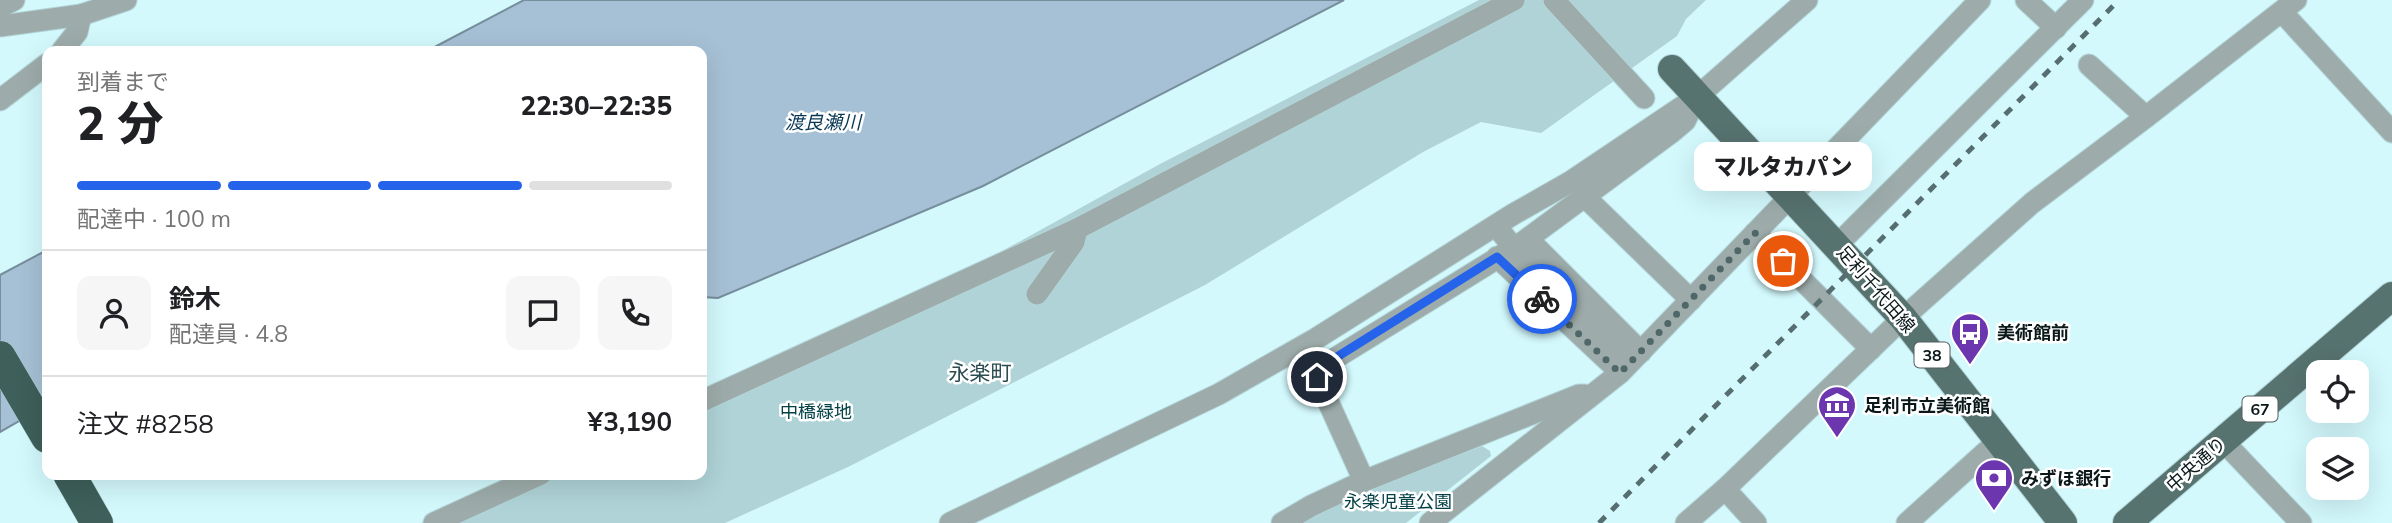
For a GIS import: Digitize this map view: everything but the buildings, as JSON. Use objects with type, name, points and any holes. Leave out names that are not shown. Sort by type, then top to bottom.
[{"type":"highway","points":[[0,356],[42,428]]},
{"type":"highway","points":[[72,480],[97,523]]},
{"type":"main road","name":"足利千代田線","points":[[1672,69],[1903,318],[2063,523]]},
{"type":"main road","name":"中央通り","points":[[2127,523],[2392,296]]},
{"type":"street","points":[[0,7],[14,0]]},
{"type":"street","points":[[0,26],[81,15],[126,0]]},
{"type":"street","points":[[707,399],[1077,229],[1514,0]]},
{"type":"street","points":[[1554,0],[1637,90]]},
{"type":"street","points":[[950,523],[1219,394],[1317,338],[1570,182],[1698,96],[1807,0]]},
{"type":"street","points":[[1430,523],[1631,362],[1980,0]]},
{"type":"street","points":[[2026,0],[2056,28]]},
{"type":"street","points":[[1837,245],[2083,0]]},
{"type":"street","points":[[1686,523],[1903,318],[2032,203],[2289,6],[2392,132]]},
{"type":"street","points":[[66,46],[77,33],[81,15]]},
{"type":"street","points":[[2089,65],[2146,117]]},
{"type":"street","points":[[0,100],[42,68]]},
{"type":"street","points":[[1631,362],[1525,240],[1685,121],[1698,96]]},
{"type":"street","points":[[1585,197],[1589,204],[1691,300]]},
{"type":"street","points":[[1496,226],[1631,362]]},
{"type":"street","points":[[1037,294],[1074,242],[1077,229]]},
{"type":"street","points":[[1755,233],[1871,349]]},
{"type":"street","points":[[1364,481],[1316,370],[1501,256],[1631,362]]},
{"type":"street","points":[[1282,523],[1364,481],[1579,395],[1593,395]]},
{"type":"street","points":[[1498,428],[1507,436],[1516,456]]},
{"type":"street","points":[[1907,523],[1998,441]]},
{"type":"street","points":[[2223,441],[2301,523]]},
{"type":"street","points":[[434,523],[528,480]]},
{"type":"street","points":[[1725,489],[1756,523]]},
{"type":"green space","name":"中橋緑地","points":[[1479,0],[1706,0],[1686,19],[1677,36],[1541,133],[1481,122],[1423,152],[1205,285],[850,466],[725,523],[421,523],[513,480],[707,480],[707,391],[975,266],[1160,164]]},
{"type":"green space","name":"永楽児童公園","points":[[1482,446],[1490,451],[1491,456],[1406,523],[1296,523],[1325,507]]},
{"type":"water","name":"渡良瀬川","points":[[524,0],[1344,0],[983,186],[718,298],[707,297],[707,46],[437,46]]},
{"type":"water","points":[[42,253],[42,408],[0,432],[0,275]]},
{"type":"railway","points":[[1599,523],[2119,0]]},
{"type":"way so far","points":[[1542,299],[1620,373],[1755,233],[1783,261]]},
{"type":"place","name":"マルタカパン","points":[[1783,261]]},
{"type":"place","name":"美術館前","points":[[1970,366]]},
{"type":"place","name":"足利市立美術館","points":[[1837,439]]},
{"type":"place","name":"みずほ銀行","points":[[1994,512]]},
{"type":"district","name":"永楽町","points":[[980,372]]},
{"type":"route","points":[[1317,377],[1316,370],[1497,257],[1542,299]]}]
